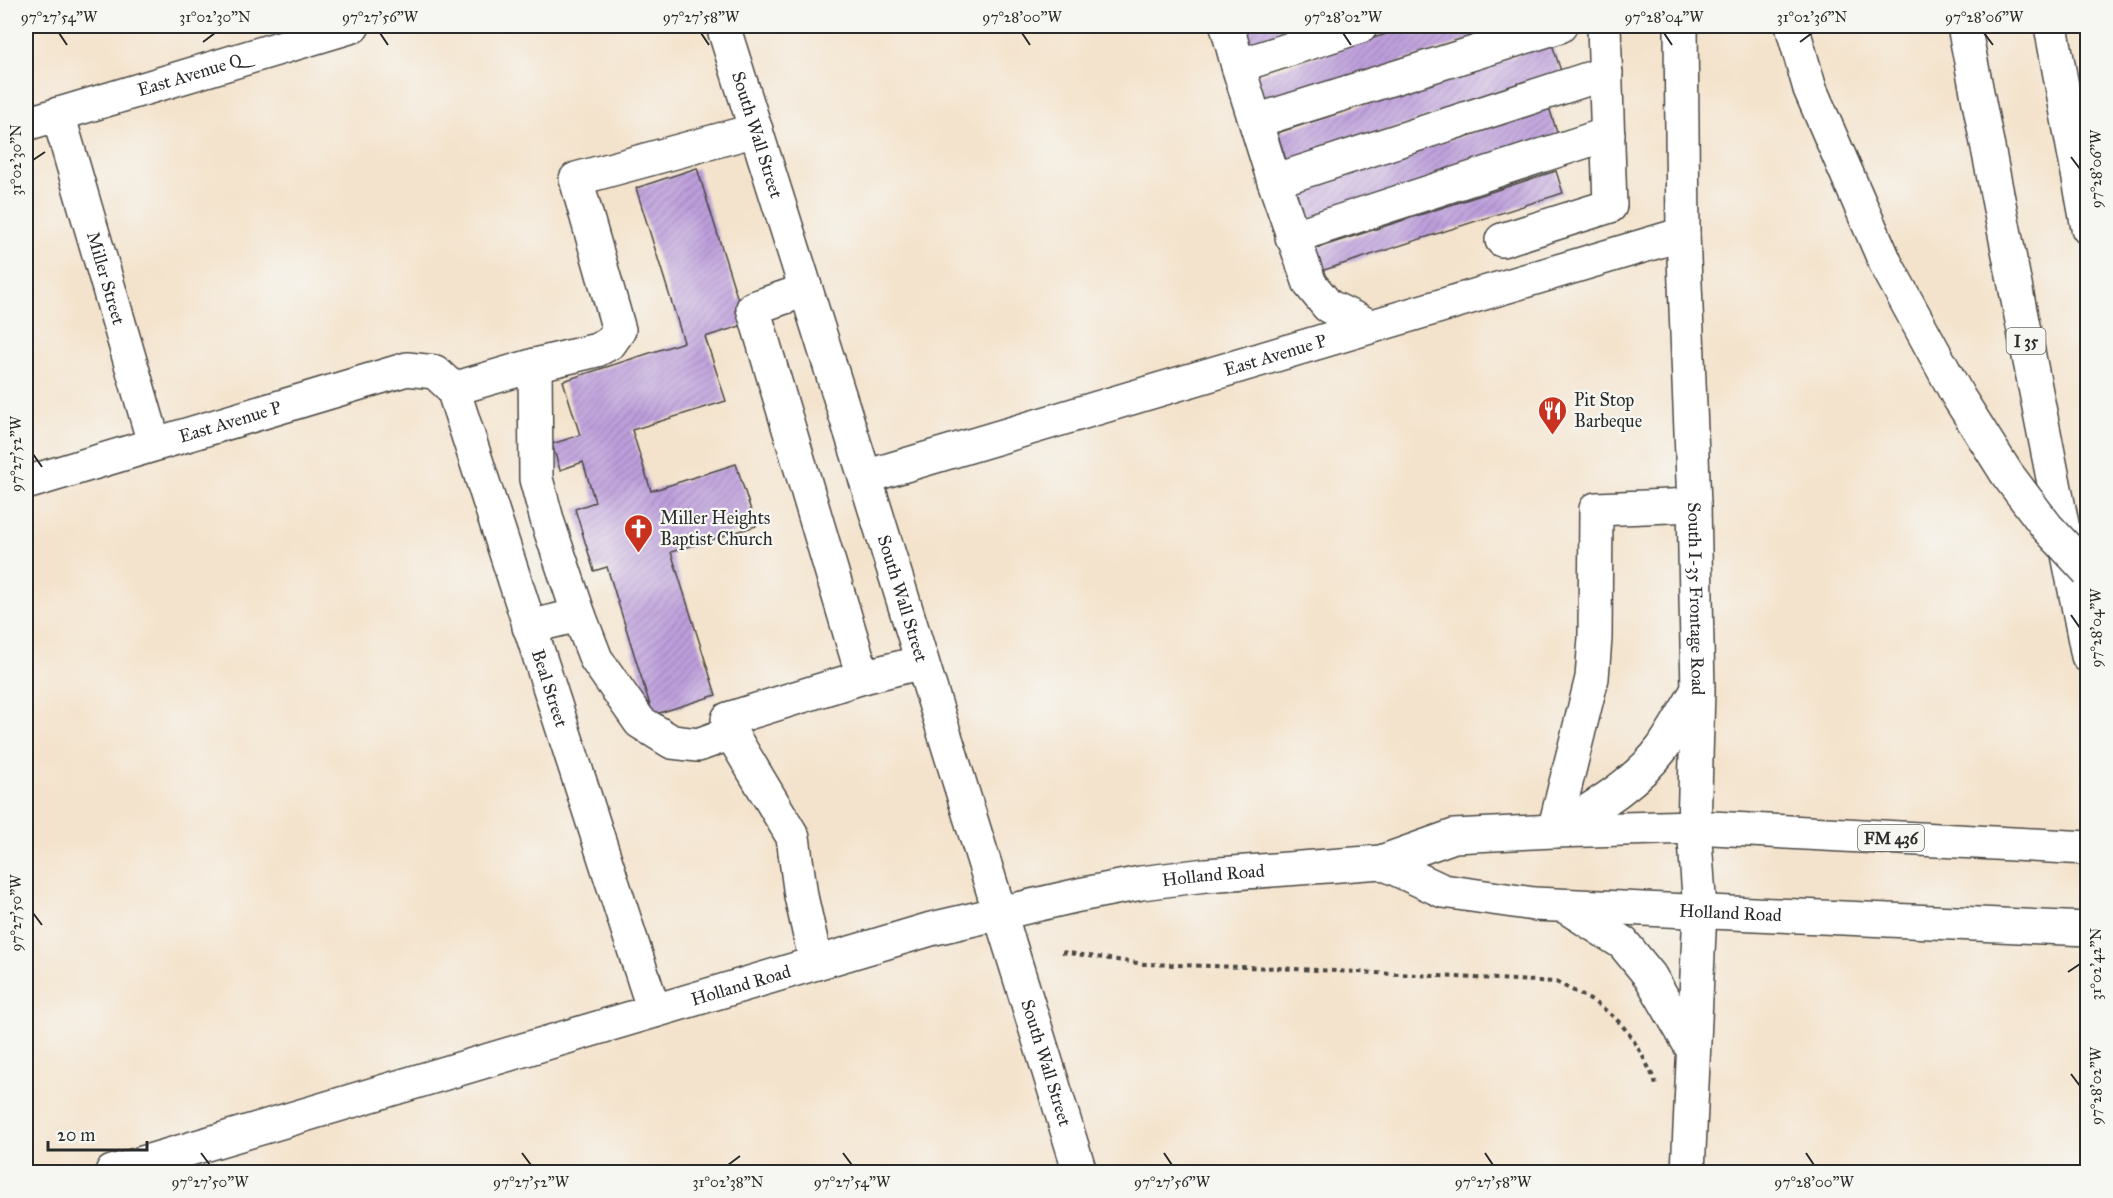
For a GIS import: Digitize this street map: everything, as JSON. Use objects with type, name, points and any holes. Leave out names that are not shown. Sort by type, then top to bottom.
[{"type":"main road","name":"East Avenue Q","points":[[26,124],[353,26]]},
{"type":"main road","name":"South Wall Street","points":[[723,26],[1080,1173]]},
{"type":"main road","points":[[1227,26],[1292,237],[1310,284],[1328,306],[1370,326]]},
{"type":"main road","points":[[1238,66],[1361,26]]},
{"type":"main road","points":[[1256,121],[1560,26]]},
{"type":"main road","points":[[1502,240],[1610,206],[1604,26]]},
{"type":"main road","name":"South I-35 Frontage Road","points":[[1681,26],[1683,234],[1694,505],[1698,690],[1694,827],[1700,910],[1688,1173]]},
{"type":"main road","points":[[1792,26],[1810,89],[1886,264],[1959,398],[2007,474],[2047,527],[2088,571]]},
{"type":"main road","points":[[1958,26],[1985,133]]},
{"type":"main road","name":"I 35","points":[[1964,26],[2088,656]]},
{"type":"main road","points":[[2054,36],[2088,228]]},
{"type":"main road","points":[[1274,181],[1606,73]]},
{"type":"main road","name":"Miller Street","points":[[58,114],[154,443]]},
{"type":"main road","points":[[444,381],[535,365],[597,350],[610,343],[619,330],[576,179],[756,130]]},
{"type":"main road","points":[[1292,237],[1608,134]]},
{"type":"main road","name":"East Avenue P","points":[[865,477],[1683,234]]},
{"type":"main road","points":[[806,290],[753,308],[863,677]]},
{"type":"main road","points":[[535,365],[536,479],[548,523],[596,659],[640,722],[672,742],[698,745],[731,733]]},
{"type":"main road","name":"East Avenue P","points":[[26,483],[407,369],[444,381]]},
{"type":"main road","name":"Beal Street","points":[[444,381],[529,627],[654,1011]]},
{"type":"main road","points":[[1554,831],[1592,678],[1595,638],[1596,509],[1694,505]]},
{"type":"main road","points":[[529,627],[579,615]]},
{"type":"main road","points":[[816,963],[801,896],[793,837],[731,733],[728,719],[863,677],[922,662]]},
{"type":"main road","points":[[1554,831],[1590,810],[1630,781],[1662,748],[1698,690]]},
{"type":"main road","name":"Holland Road","points":[[112,1173],[931,929],[1079,894],[1141,883],[1206,875],[1382,862],[1454,836],[1554,831],[1694,827],[2088,848]]},
{"type":"main road","name":"Holland Road","points":[[1382,862],[1443,891],[1534,904],[2088,929]]},
{"type":"main road","points":[[1565,906],[1593,922],[1623,944],[1650,976],[1693,1050]]},
{"type":"path","points":[[1062,952],[1144,964],[1277,968],[1556,982],[1591,999],[1615,1017],[1638,1045],[1655,1081],[1657,1092]]},
{"type":"building","points":[[1240,26],[1319,26],[1247,49]]},
{"type":"building","points":[[1411,26],[1512,26],[1264,106],[1255,76]]},
{"type":"building","points":[[1552,44],[1562,74],[1287,163],[1277,133]]},
{"type":"building","points":[[1549,107],[1559,139],[1304,222],[1293,191]]},
{"type":"building","points":[[697,168],[738,300],[742,298],[750,323],[705,337],[726,401],[632,430],[651,491],[736,464],[756,526],[671,552],[716,695],[653,715],[607,567],[594,571],[575,509],[595,502],[583,462],[560,470],[552,444],[580,435],[563,381],[684,342],[636,188]]},
{"type":"building","points":[[1556,171],[1563,193],[1318,272],[1311,250]]},
{"type":"place","name":"Pit Stop Barbeque","points":[[1553,436]]},
{"type":"place","name":"Miller Heights Baptist Church","points":[[639,554]]}]
